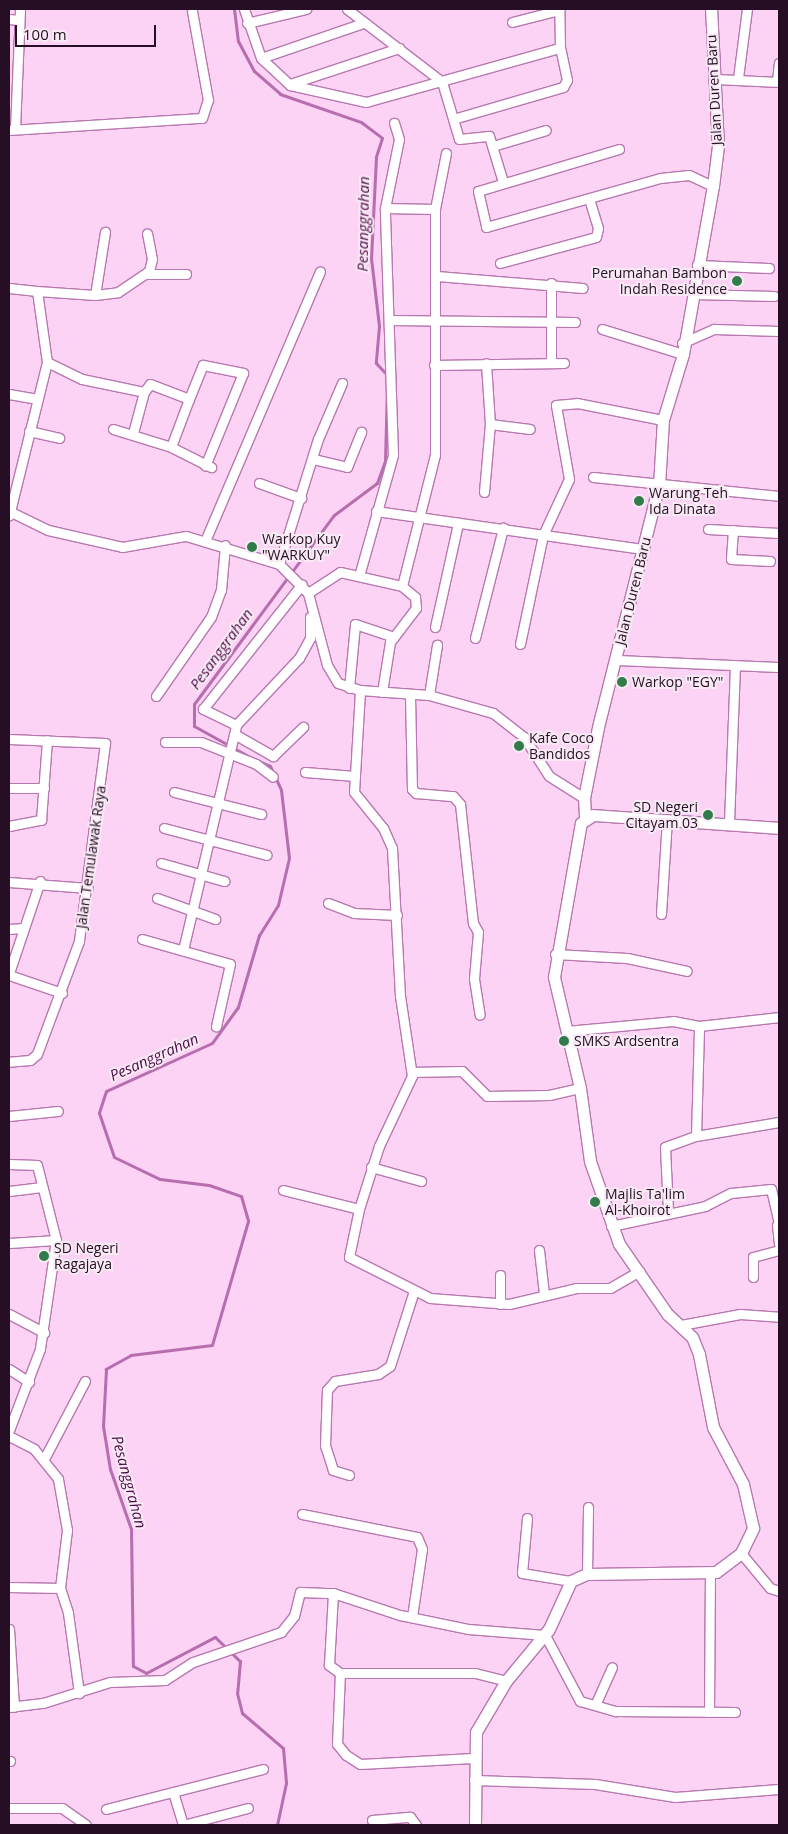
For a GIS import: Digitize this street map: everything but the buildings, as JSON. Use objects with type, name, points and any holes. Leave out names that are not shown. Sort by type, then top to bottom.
[{"type":"street","points":[[20,9],[12,129],[202,118],[208,100],[192,11]]},
{"type":"street","points":[[244,9],[247,23],[261,58],[290,85],[366,102],[560,48]]},
{"type":"street","points":[[247,23],[306,9]]},
{"type":"street","points":[[347,9],[442,82],[461,140],[486,134],[493,146],[503,182]]},
{"type":"street","points":[[453,119],[563,87],[567,80],[560,48],[559,9],[512,22]]},
{"type":"street","name":"Jalan Duren Baru","points":[[711,9],[718,146],[713,186],[683,349],[663,420],[659,485],[584,798],[586,816],[555,954],[556,990],[580,1088],[590,1161],[611,1226],[668,1315],[681,1325],[699,1354],[713,1427],[743,1484],[752,1514],[750,1542],[741,1553]]},
{"type":"street","points":[[738,78],[747,9]]},
{"type":"street","points":[[9,19],[19,20]]},
{"type":"street","points":[[261,58],[363,23]]},
{"type":"street","points":[[290,85],[399,48]]},
{"type":"street","points":[[715,79],[738,78],[778,82],[779,63]]},
{"type":"street","points":[[358,576],[393,455],[385,208],[399,138],[394,122]]},
{"type":"street","points":[[493,146],[546,130]]},
{"type":"street","points":[[619,149],[503,182],[477,193],[488,228],[672,177],[689,175],[713,186]]},
{"type":"street","points":[[402,586],[421,518],[435,455],[433,322],[437,276],[435,209],[446,154]]},
{"type":"street","points":[[500,263],[596,236],[598,228],[589,199]]},
{"type":"street","points":[[385,208],[435,209]]},
{"type":"street","points":[[95,295],[105,232]]},
{"type":"street","points":[[146,233],[152,259],[147,274]]},
{"type":"street","points":[[697,265],[768,268]]},
{"type":"street","points":[[205,541],[320,272]]},
{"type":"street","points":[[9,288],[95,295],[118,292],[147,274],[186,274]]},
{"type":"street","points":[[437,276],[551,283],[583,288]]},
{"type":"street","points":[[551,283],[551,364]]},
{"type":"street","points":[[37,291],[46,362],[9,512],[48,530],[122,547],[164,537],[205,541],[225,545],[282,566],[308,592],[332,678],[349,688],[410,695],[429,695],[493,713],[524,737],[549,776],[584,798]]},
{"type":"street","points":[[693,294],[774,296]]},
{"type":"street","points":[[390,320],[433,322],[575,322]]},
{"type":"street","points":[[602,329],[683,349],[714,330],[779,331]]},
{"type":"street","points":[[46,362],[64,367],[82,379],[144,392]]},
{"type":"street","points":[[434,365],[564,363]]},
{"type":"street","points":[[113,429],[133,433],[171,447],[208,466],[243,374],[203,364],[171,447]]},
{"type":"street","points":[[484,492],[490,424],[486,364]]},
{"type":"street","points":[[282,566],[313,459],[342,383]]},
{"type":"street","points":[[133,433],[144,392],[150,384],[189,398]]},
{"type":"street","points":[[9,394],[38,399]]},
{"type":"street","points":[[520,644],[545,535],[569,479],[557,404],[574,403],[663,420]]},
{"type":"street","points":[[490,424],[530,429]]},
{"type":"street","points":[[29,431],[60,438]]},
{"type":"street","points":[[313,459],[347,468],[361,432]]},
{"type":"street","points":[[593,477],[779,496]]},
{"type":"street","points":[[259,483],[302,498]]},
{"type":"street","points":[[376,511],[644,549]]},
{"type":"street","points":[[435,627],[458,523]]},
{"type":"street","points":[[475,638],[503,528]]},
{"type":"street","points":[[708,529],[779,533]]},
{"type":"street","points":[[733,530],[731,559],[770,561]]},
{"type":"street","points":[[156,696],[211,617],[221,590],[225,545]]},
{"type":"street","points":[[308,592],[340,572],[402,586],[415,597],[416,608],[394,637],[382,692]]},
{"type":"street","points":[[236,724],[203,709],[298,583]]},
{"type":"street","points":[[184,950],[236,738],[236,724],[307,647],[310,616],[298,583]]},
{"type":"street","points":[[349,688],[355,624],[394,637]]},
{"type":"street","points":[[429,695],[437,645]]},
{"type":"street","points":[[616,660],[779,667]]},
{"type":"street","points":[[729,822],[735,665]]},
{"type":"street","points":[[360,690],[354,792],[384,828],[392,848],[400,996],[412,1072],[399,1112],[371,1167],[349,1257],[430,1298],[500,1304],[544,1294],[617,1286],[639,1271]]},
{"type":"street","points":[[410,695],[412,788],[416,793],[453,796],[460,804],[478,932],[474,978],[480,1015]]},
{"type":"street","points":[[236,738],[273,756],[303,727]]},
{"type":"street","points":[[9,739],[47,740],[40,822],[9,826]]},
{"type":"street","name":"Jalan Temulawak Raya","points":[[9,1062],[35,1057],[62,993],[86,913],[105,742],[47,740]]},
{"type":"street","points":[[165,742],[201,742],[256,764],[273,777]]},
{"type":"street","points":[[305,772],[355,776]]},
{"type":"street","points":[[9,788],[44,788]]},
{"type":"street","points":[[174,792],[261,814]]},
{"type":"street","points":[[586,816],[729,822],[779,828]]},
{"type":"street","points":[[661,914],[666,819]]},
{"type":"street","points":[[164,828],[267,855]]},
{"type":"street","points":[[161,863],[224,881]]},
{"type":"street","points":[[9,882],[40,882],[88,888]]},
{"type":"street","points":[[40,882],[9,974],[62,993]]},
{"type":"street","points":[[157,898],[214,919]]},
{"type":"street","points":[[328,903],[354,914],[397,915]]},
{"type":"street","points":[[9,929],[23,928]]},
{"type":"street","points":[[142,939],[230,964],[216,1026]]},
{"type":"street","points":[[555,954],[627,958],[687,971]]},
{"type":"street","points":[[566,1031],[673,1021],[699,1026],[779,1017]]},
{"type":"street","points":[[696,1136],[699,1026]]},
{"type":"street","points":[[412,1072],[462,1071],[487,1096],[549,1095],[580,1088]]},
{"type":"street","points":[[9,1116],[58,1111]]},
{"type":"street","points":[[668,1211],[665,1148],[696,1136],[779,1122]]},
{"type":"street","points":[[9,1164],[32,1163],[37,1165],[40,1187],[56,1240],[44,1333],[29,1382],[9,1430]]},
{"type":"street","points":[[371,1167],[421,1181]]},
{"type":"street","points":[[9,1191],[40,1187]]},
{"type":"street","points":[[611,1226],[668,1211],[705,1206],[731,1193],[770,1189],[778,1225],[779,1244]]},
{"type":"street","points":[[283,1190],[359,1210]]},
{"type":"street","points":[[9,1243],[56,1240]]},
{"type":"street","points":[[539,1250],[544,1294]]},
{"type":"street","points":[[753,1277],[755,1254],[779,1250]]},
{"type":"street","points":[[500,1275],[500,1304]]},
{"type":"street","points":[[349,1475],[332,1470],[325,1446],[327,1390],[335,1381],[378,1374],[390,1366],[414,1290]]},
{"type":"street","points":[[9,1314],[44,1333]]},
{"type":"street","points":[[681,1325],[740,1314],[779,1317]]},
{"type":"street","points":[[9,1369],[29,1382]]},
{"type":"street","points":[[44,1459],[85,1381]]},
{"type":"street","points":[[9,1436],[44,1459],[58,1479],[67,1530],[60,1588],[68,1613],[79,1693]]},
{"type":"street","points":[[587,1574],[588,1507]]},
{"type":"street","points":[[302,1514],[417,1537],[422,1549],[412,1617]]},
{"type":"street","points":[[527,1518],[522,1573],[572,1581],[587,1574],[710,1574],[741,1553],[770,1588],[779,1591]]},
{"type":"street","points":[[709,1712],[710,1574]]},
{"type":"street","points":[[475,1825],[473,1758],[476,1732],[506,1681],[544,1635],[572,1581]]},
{"type":"street","points":[[9,1587],[60,1588]]},
{"type":"street","points":[[9,1629],[11,1707],[79,1693],[110,1682],[165,1680],[218,1653],[289,1626],[300,1592],[333,1593],[412,1617],[468,1628],[544,1635]]},
{"type":"street","points":[[333,1593],[329,1665],[340,1673],[475,1672],[506,1681]]},
{"type":"street","points":[[544,1635],[577,1698],[616,1710],[735,1712]]},
{"type":"street","points":[[596,1703],[612,1667]]},
{"type":"street","points":[[340,1673],[337,1744],[346,1756],[360,1764],[473,1758]]},
{"type":"street","points":[[106,1809],[263,1770]]},
{"type":"street","points":[[474,1780],[595,1784],[675,1797],[779,1789]]},
{"type":"street","points":[[173,1792],[183,1825],[248,1808]]},
{"type":"street","points":[[9,1808],[62,1808],[86,1825]]},
{"type":"street","points":[[372,1820],[410,1817],[416,1825]]},
{"type":"waterway","name":"Pesanggrahan","points":[[234,9],[238,41],[254,71],[280,94],[361,122],[382,138],[376,157],[371,258],[379,326],[376,363],[388,376]]},
{"type":"waterway","name":"Pesanggrahan","points":[[250,757],[194,726],[194,704],[334,515],[377,483],[385,461],[387,382]]},
{"type":"waterway","name":"Pesanggrahan","points":[[256,760],[270,766],[281,790],[289,858],[278,905],[259,935],[238,1007],[212,1043],[106,1091],[99,1113],[114,1157],[160,1179],[209,1185],[241,1196],[248,1221],[212,1345],[131,1355],[106,1369],[103,1426],[110,1469],[131,1529],[133,1666],[146,1673],[215,1637],[240,1661],[237,1693],[242,1713],[283,1748],[286,1783],[277,1825]]},
{"type":"place","name":"Perumahan Bambon Indah Residence","points":[[737,281]]},
{"type":"place","name":"Warung Teh Ida Dinata","points":[[639,501]]},
{"type":"place","name":"Warkop Kuy \"WARKUY\"","points":[[252,547]]},
{"type":"place","name":"Warkop \"ЕGY\"","points":[[622,682]]},
{"type":"place","name":"Kafe Coco Bandidos","points":[[519,746]]},
{"type":"place","name":"SD Negeri Citayam 03","points":[[708,815]]},
{"type":"place","name":"SMKS Ardsentra","points":[[564,1041]]},
{"type":"place","name":"Majlis Ta'lim Al-Khoirot","points":[[595,1202]]},
{"type":"place","name":"SD Negeri Ragajaya","points":[[44,1256]]}]
